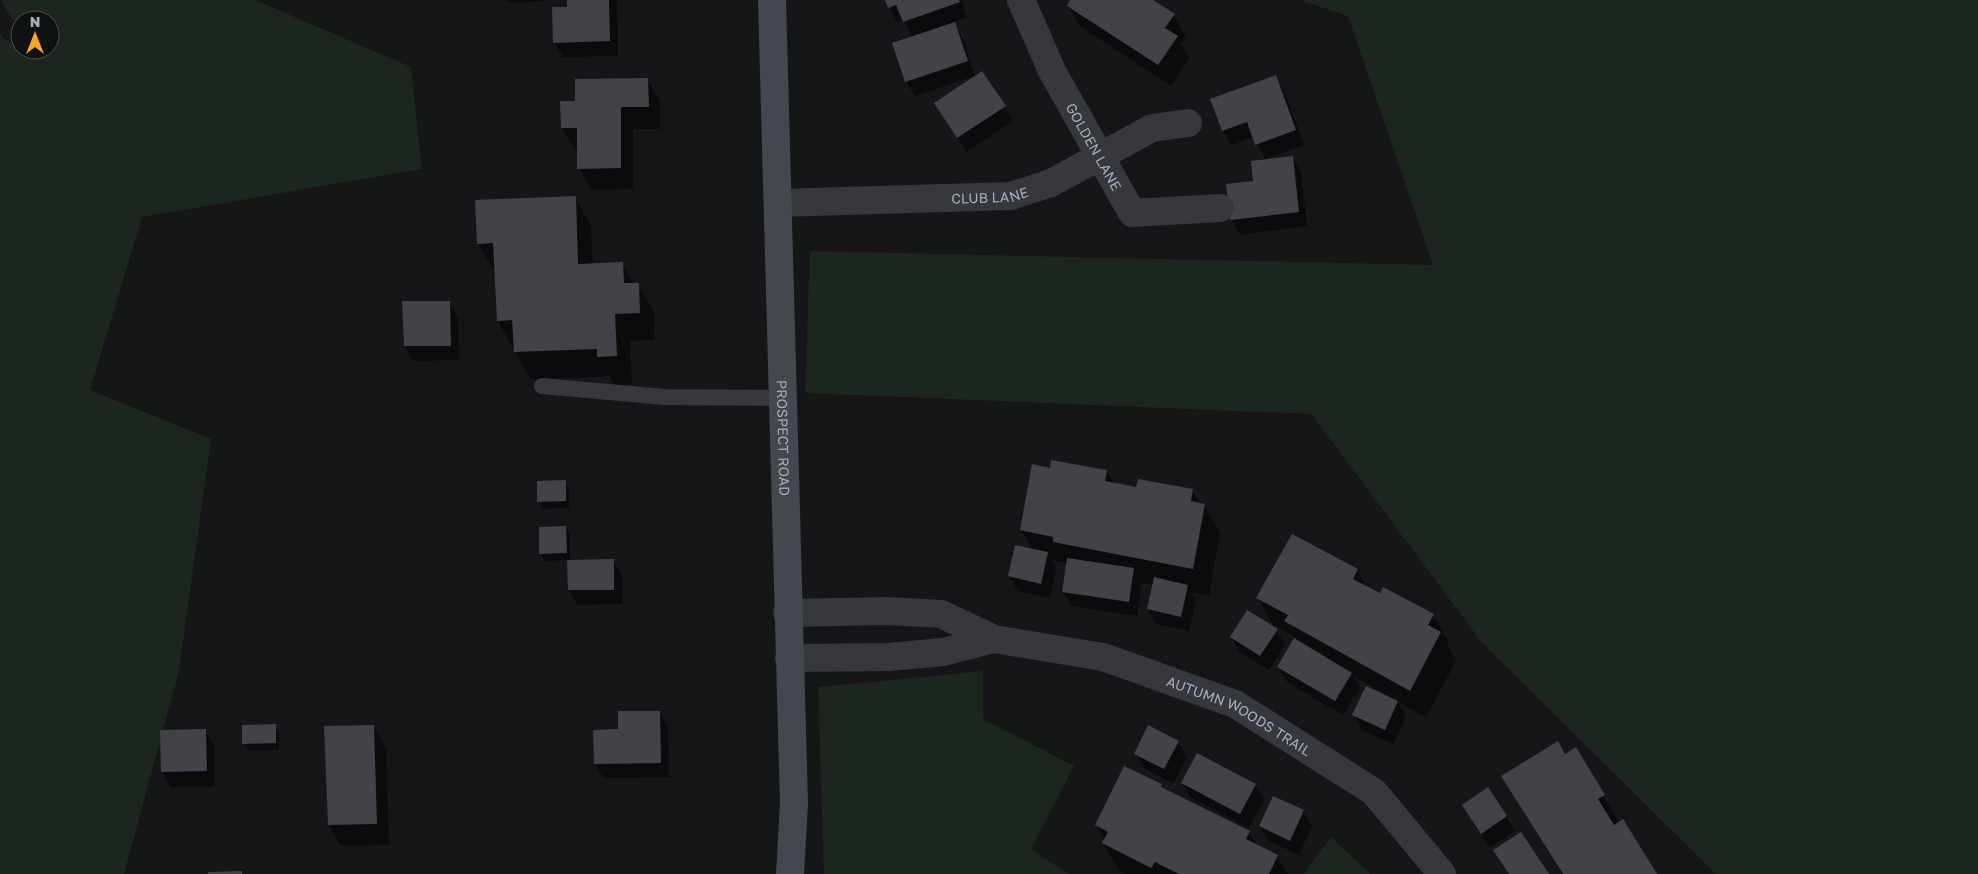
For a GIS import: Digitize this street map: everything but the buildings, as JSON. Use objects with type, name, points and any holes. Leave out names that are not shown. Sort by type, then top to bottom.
[{"type":"main road","name":"PROSPECT ROAD","points":[[772,0],[787,612],[794,804],[790,874]]},
{"type":"street","name":"GOLDEN LANE","points":[[1021,0],[1052,71],[1099,158],[1132,213],[1220,208]]},
{"type":"street","name":"CLUB LANE","points":[[778,203],[1011,196],[1051,183],[1152,128],[1188,123]]},
{"type":"street","name":"AUTUMN WOODS TRAIL","points":[[787,612],[887,611],[941,614],[994,639],[1104,657],[1235,704],[1374,792],[1442,874]]},
{"type":"street","name":"AUTUMN WOODS TRAIL","points":[[789,658],[890,657],[943,652],[994,639]]},
{"type":"lane","points":[[542,386],[665,398],[782,398]]},
{"type":"shaded area","points":[[0,0],[255,0],[411,67],[422,169],[142,217],[90,390],[211,439],[179,671],[124,874],[0,874],[0,32],[4,39],[10,41],[10,60],[60,60],[60,10],[10,10],[10,16]]},
{"type":"shaded area","points":[[1300,0],[1978,0],[1978,874],[1716,874],[1483,644],[1311,414],[805,393],[810,251],[1433,265],[1348,16]]},
{"type":"shaded area","points":[[983,671],[983,719],[1074,766],[1031,849],[1068,874],[824,874],[818,687]]},
{"type":"shaded area","points":[[1331,837],[1370,874],[1304,874]]}]
